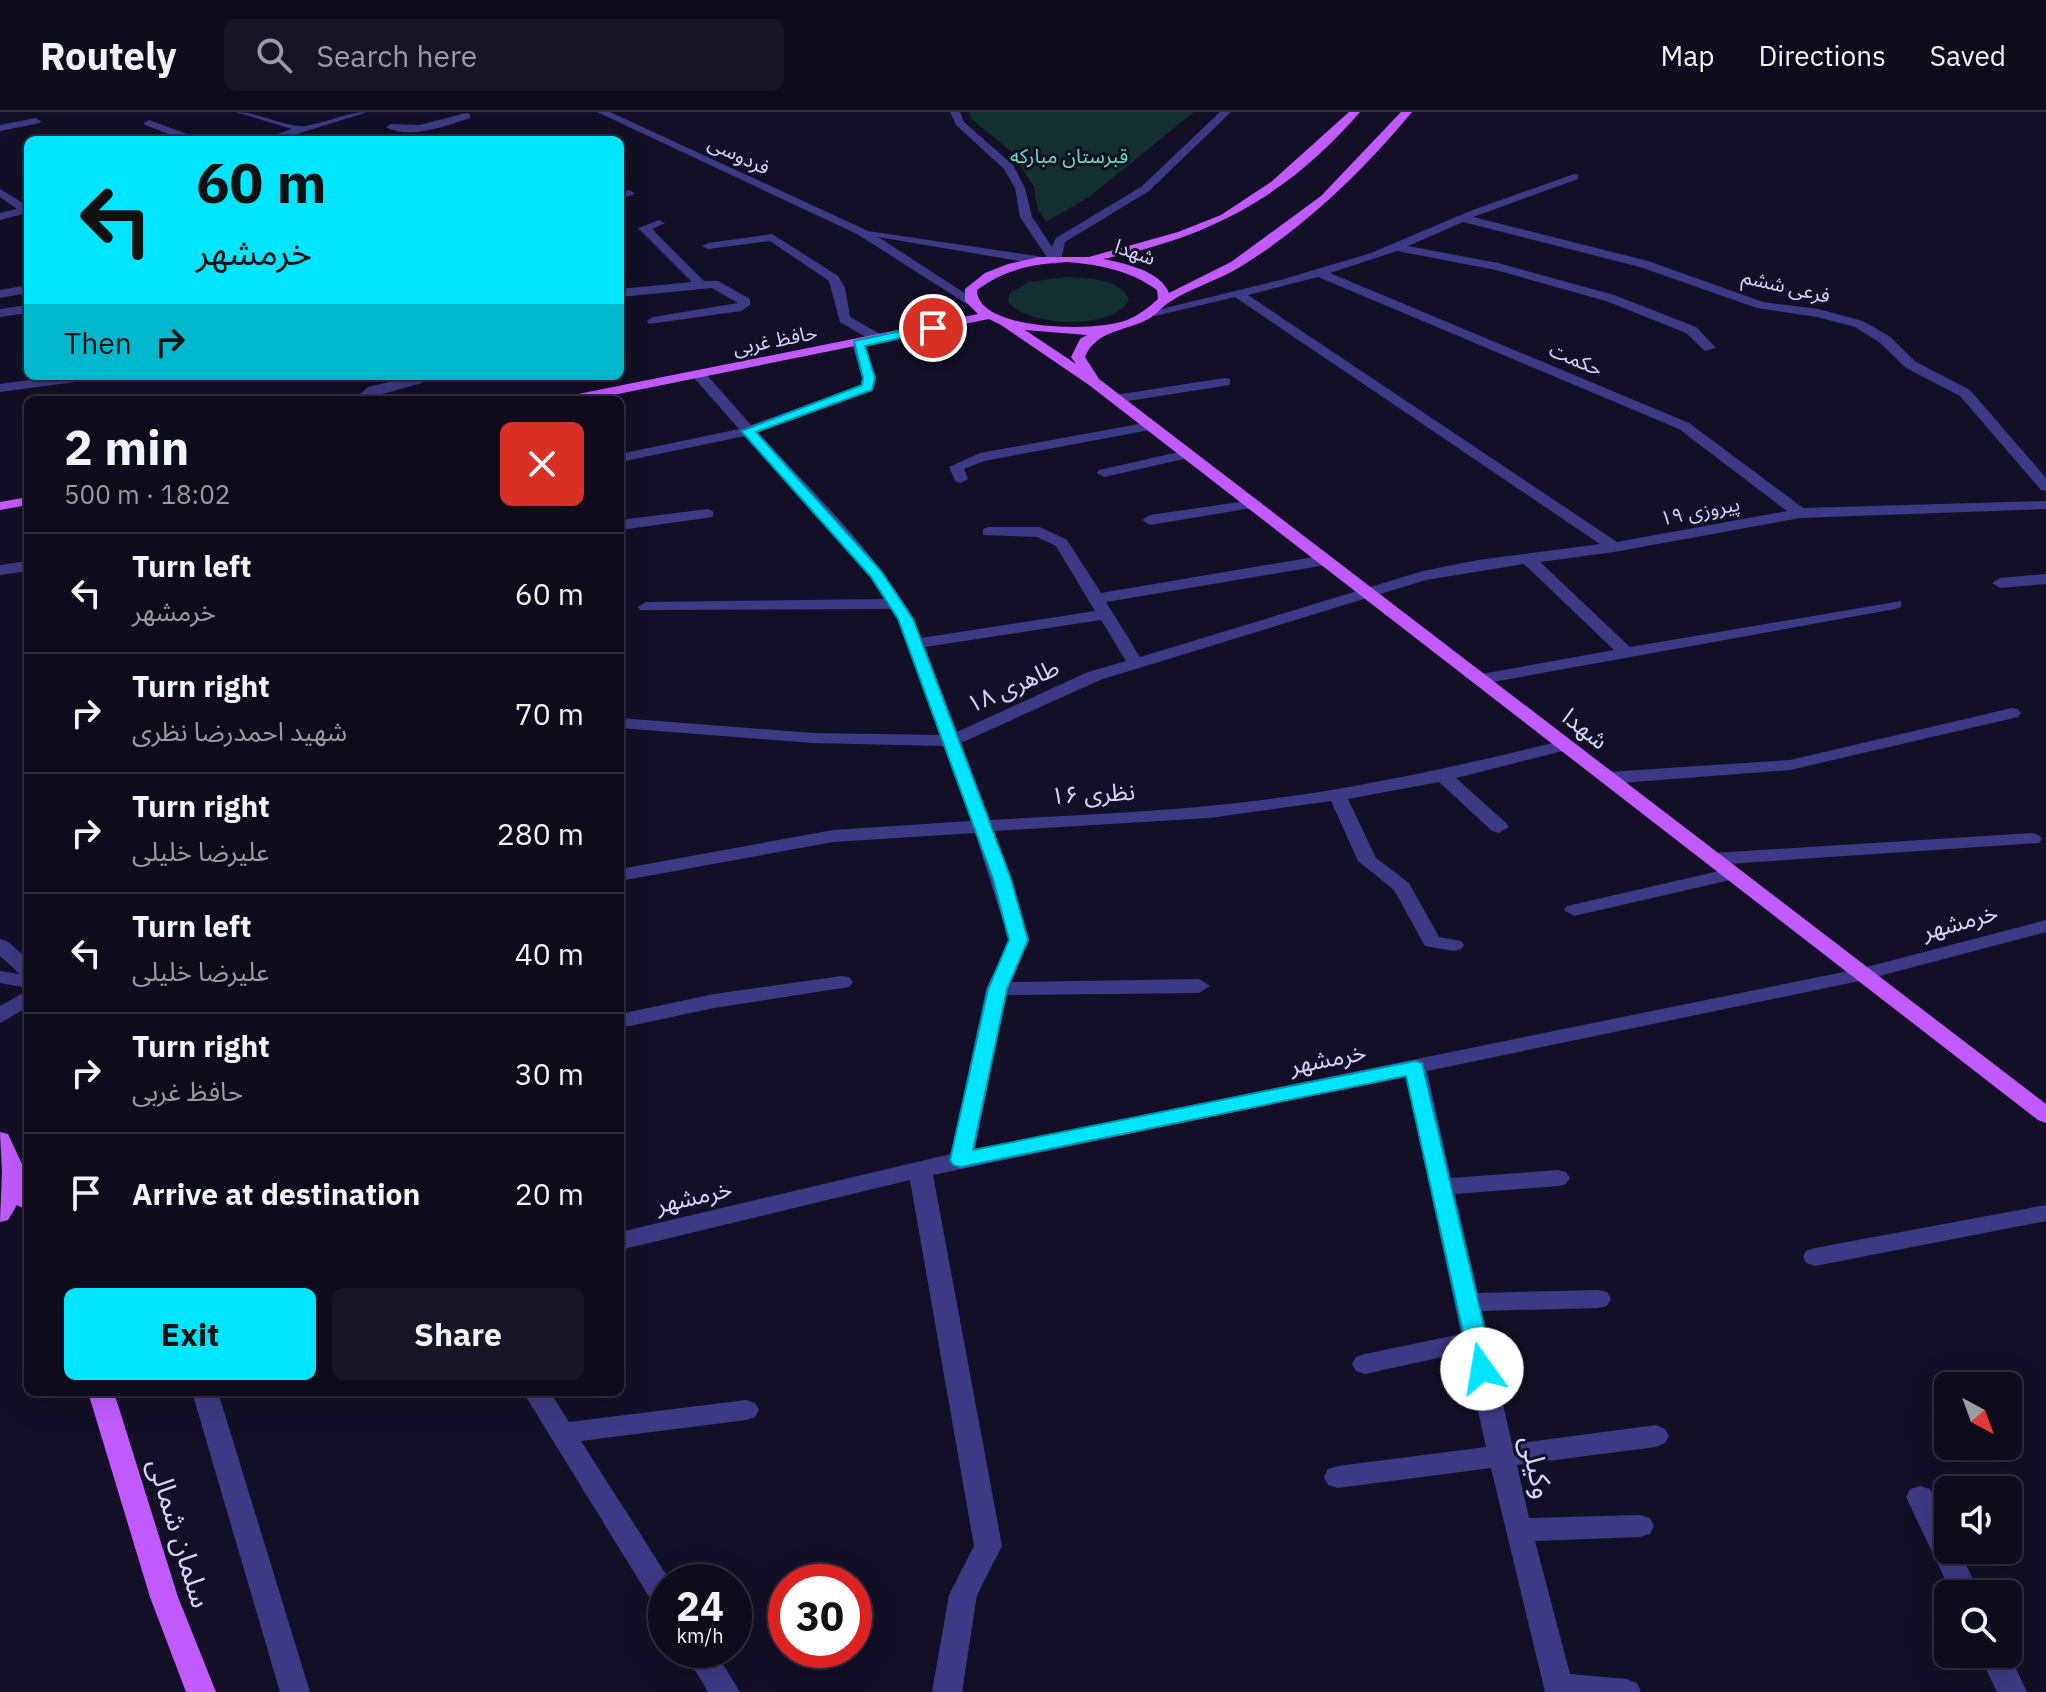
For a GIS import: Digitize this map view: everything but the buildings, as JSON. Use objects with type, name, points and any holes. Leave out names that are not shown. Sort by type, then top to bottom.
[{"type":"main road","points":[[1079,260],[1173,237],[1232,212],[1260,196],[1296,168],[1355,112]]},
{"type":"main road","points":[[1164,300],[1235,265],[1325,198],[1407,112]]},
{"type":"main road","name":"شهدا","points":[[971,301],[971,289],[982,278],[1011,266],[1037,260],[1079,260],[1134,270],[1153,278],[1163,289],[1164,300],[1155,312]]},
{"type":"main road","points":[[971,301],[988,316],[1048,330],[1106,328],[1155,312]]},
{"type":"main road","name":"حافظ غربی","points":[[590,396],[988,316]]},
{"type":"main road","name":"شهدا","points":[[1005,322],[1094,382],[2044,1111]]},
{"type":"main road","points":[[1094,382],[1078,357],[1085,342],[1106,328]]},
{"type":"main road","points":[[0,506],[24,502]]},
{"type":"main road","points":[[0,1140],[24,1194]]},
{"type":"main road","points":[[0,1214],[9,1199],[14,1172]]},
{"type":"main road","name":"سلمان شمالی","points":[[102,1396],[164,1597],[201,1692]]},
{"type":"street","points":[[241,112],[302,129]]},
{"type":"street","points":[[279,136],[363,112]]},
{"type":"street","points":[[451,112],[481,119]]},
{"type":"street","name":"فردوسی","points":[[602,112],[861,232]]},
{"type":"street","points":[[955,112],[960,123],[1009,167],[1020,188],[1026,217],[1055,260]]},
{"type":"street","points":[[1055,260],[1060,240],[1145,189],[1226,112]]},
{"type":"street","points":[[391,127],[427,129],[466,116]]},
{"type":"street","points":[[0,128],[36,121]]},
{"type":"street","points":[[149,123],[183,136]]},
{"type":"street","points":[[1155,312],[1319,273],[1396,247],[1462,218],[1574,177]]},
{"type":"street","points":[[0,192],[24,207]]},
{"type":"street","points":[[0,217],[24,210]]},
{"type":"street","name":"فرعی ششم","points":[[1462,218],[1644,264],[1761,305],[1818,313],[1859,324],[1884,339],[1911,365],[1965,393],[2046,487]]},
{"type":"street","points":[[659,223],[644,228],[699,283]]},
{"type":"street","points":[[861,232],[1037,260]]},
{"type":"street","points":[[861,232],[971,301]]},
{"type":"street","points":[[708,246],[772,237],[834,279],[839,288],[844,319],[879,339]]},
{"type":"street","points":[[1396,247],[1498,267],[1610,298],[1691,330],[1710,348]]},
{"type":"street","name":"حکمت","points":[[1319,273],[1684,426],[1800,513]]},
{"type":"street","points":[[624,292],[699,283],[721,285],[746,302],[741,307],[653,321]]},
{"type":"street","points":[[0,294],[24,290]]},
{"type":"street","points":[[1237,293],[1614,547]]},
{"type":"street","points":[[0,313],[24,310]]},
{"type":"street","points":[[624,457],[748,431],[867,387],[869,378],[858,344]]},
{"type":"street","points":[[700,376],[876,574],[896,604],[915,644],[1002,879],[1019,940],[997,989],[961,1160]]},
{"type":"street","points":[[0,388],[60,380]]},
{"type":"street","points":[[365,396],[373,390],[427,380]]},
{"type":"street","points":[[1115,399],[1225,382]]},
{"type":"street","points":[[961,479],[956,467],[980,457],[1150,426]]},
{"type":"street","points":[[1104,473],[1188,454]]},
{"type":"street","points":[[1150,520],[1253,504]]},
{"type":"street","name":"پیروزی ۱۹","points":[[1366,593],[1423,576],[1614,547],[1800,513],[2046,505]]},
{"type":"street","points":[[624,524],[708,514]]},
{"type":"street","points":[[988,532],[1040,532],[1062,543],[1135,662]]},
{"type":"street","points":[[1527,558],[1626,652]]},
{"type":"street","points":[[915,644],[1326,560]]},
{"type":"street","points":[[0,570],[24,567]]},
{"type":"street","points":[[2000,583],[2046,579]]},
{"type":"street","name":"طاهری ۱۸","points":[[624,723],[813,738],[951,741],[1094,676],[1366,593]]},
{"type":"street","points":[[646,607],[896,604]]},
{"type":"street","points":[[1482,679],[1895,604]]},
{"type":"street","points":[[1608,778],[1790,765],[2012,713]]},
{"type":"street","name":"نظری ۱۶","points":[[624,874],[833,836],[1209,812],[1337,795],[1443,776],[1565,745]]},
{"type":"street","points":[[1443,776],[1499,827]]},
{"type":"street","points":[[1337,795],[1368,861],[1402,887],[1432,942],[1454,945]]},
{"type":"street","points":[[1713,859],[2032,839]]},
{"type":"street","points":[[1574,910],[1732,874]]},
{"type":"street","name":"خرمشهر","points":[[624,1240],[961,1160],[1864,974],[2046,926]]},
{"type":"street","points":[[0,945],[24,966]]},
{"type":"street","points":[[0,977],[24,981]]},
{"type":"street","points":[[624,1020],[714,1001],[842,982]]},
{"type":"street","points":[[997,989],[1199,986]]},
{"type":"street","points":[[0,1016],[24,1000]]},
{"type":"street","name":"وکیلی","points":[[1415,1068],[1518,1530],[1559,1689]]},
{"type":"street","points":[[920,1169],[988,1546],[963,1595],[947,1692]]},
{"type":"street","points":[[1441,1187],[1558,1178]]},
{"type":"street","points":[[1815,1257],[2046,1213]]},
{"type":"street","points":[[1467,1302],[1598,1299]]},
{"type":"street","points":[[1365,1364],[1476,1340]]},
{"type":"street","points":[[206,1396],[295,1692]]},
{"type":"street","points":[[539,1396],[648,1570]]},
{"type":"street","points":[[562,1433],[746,1410]]},
{"type":"street","points":[[1338,1477],[1656,1436]]},
{"type":"street","points":[[1920,1497],[1959,1580]]},
{"type":"street","points":[[1518,1530],[1640,1526]]},
{"type":"street","points":[[710,1668],[725,1692]]},
{"type":"street","points":[[2001,1668],[2012,1692]]},
{"type":"street","points":[[1559,1689],[1626,1692]]},
{"type":"green space","name":"قبرستان مبارکه","points":[[970,112],[1194,112],[1089,197],[1046,222],[1037,208],[1034,187],[1011,151],[972,120]]},
{"type":"green space","points":[[1066,277],[1111,283],[1119,287],[1129,300],[1120,310],[1106,317],[1070,322],[1033,317],[1008,302],[1009,294],[1029,282]]},
{"type":"route","points":[[933,328],[858,344],[869,378],[867,387],[748,431],[876,574],[906,619],[1002,879],[1019,940],[997,989],[961,1160],[1415,1068],[1482,1369]]}]
